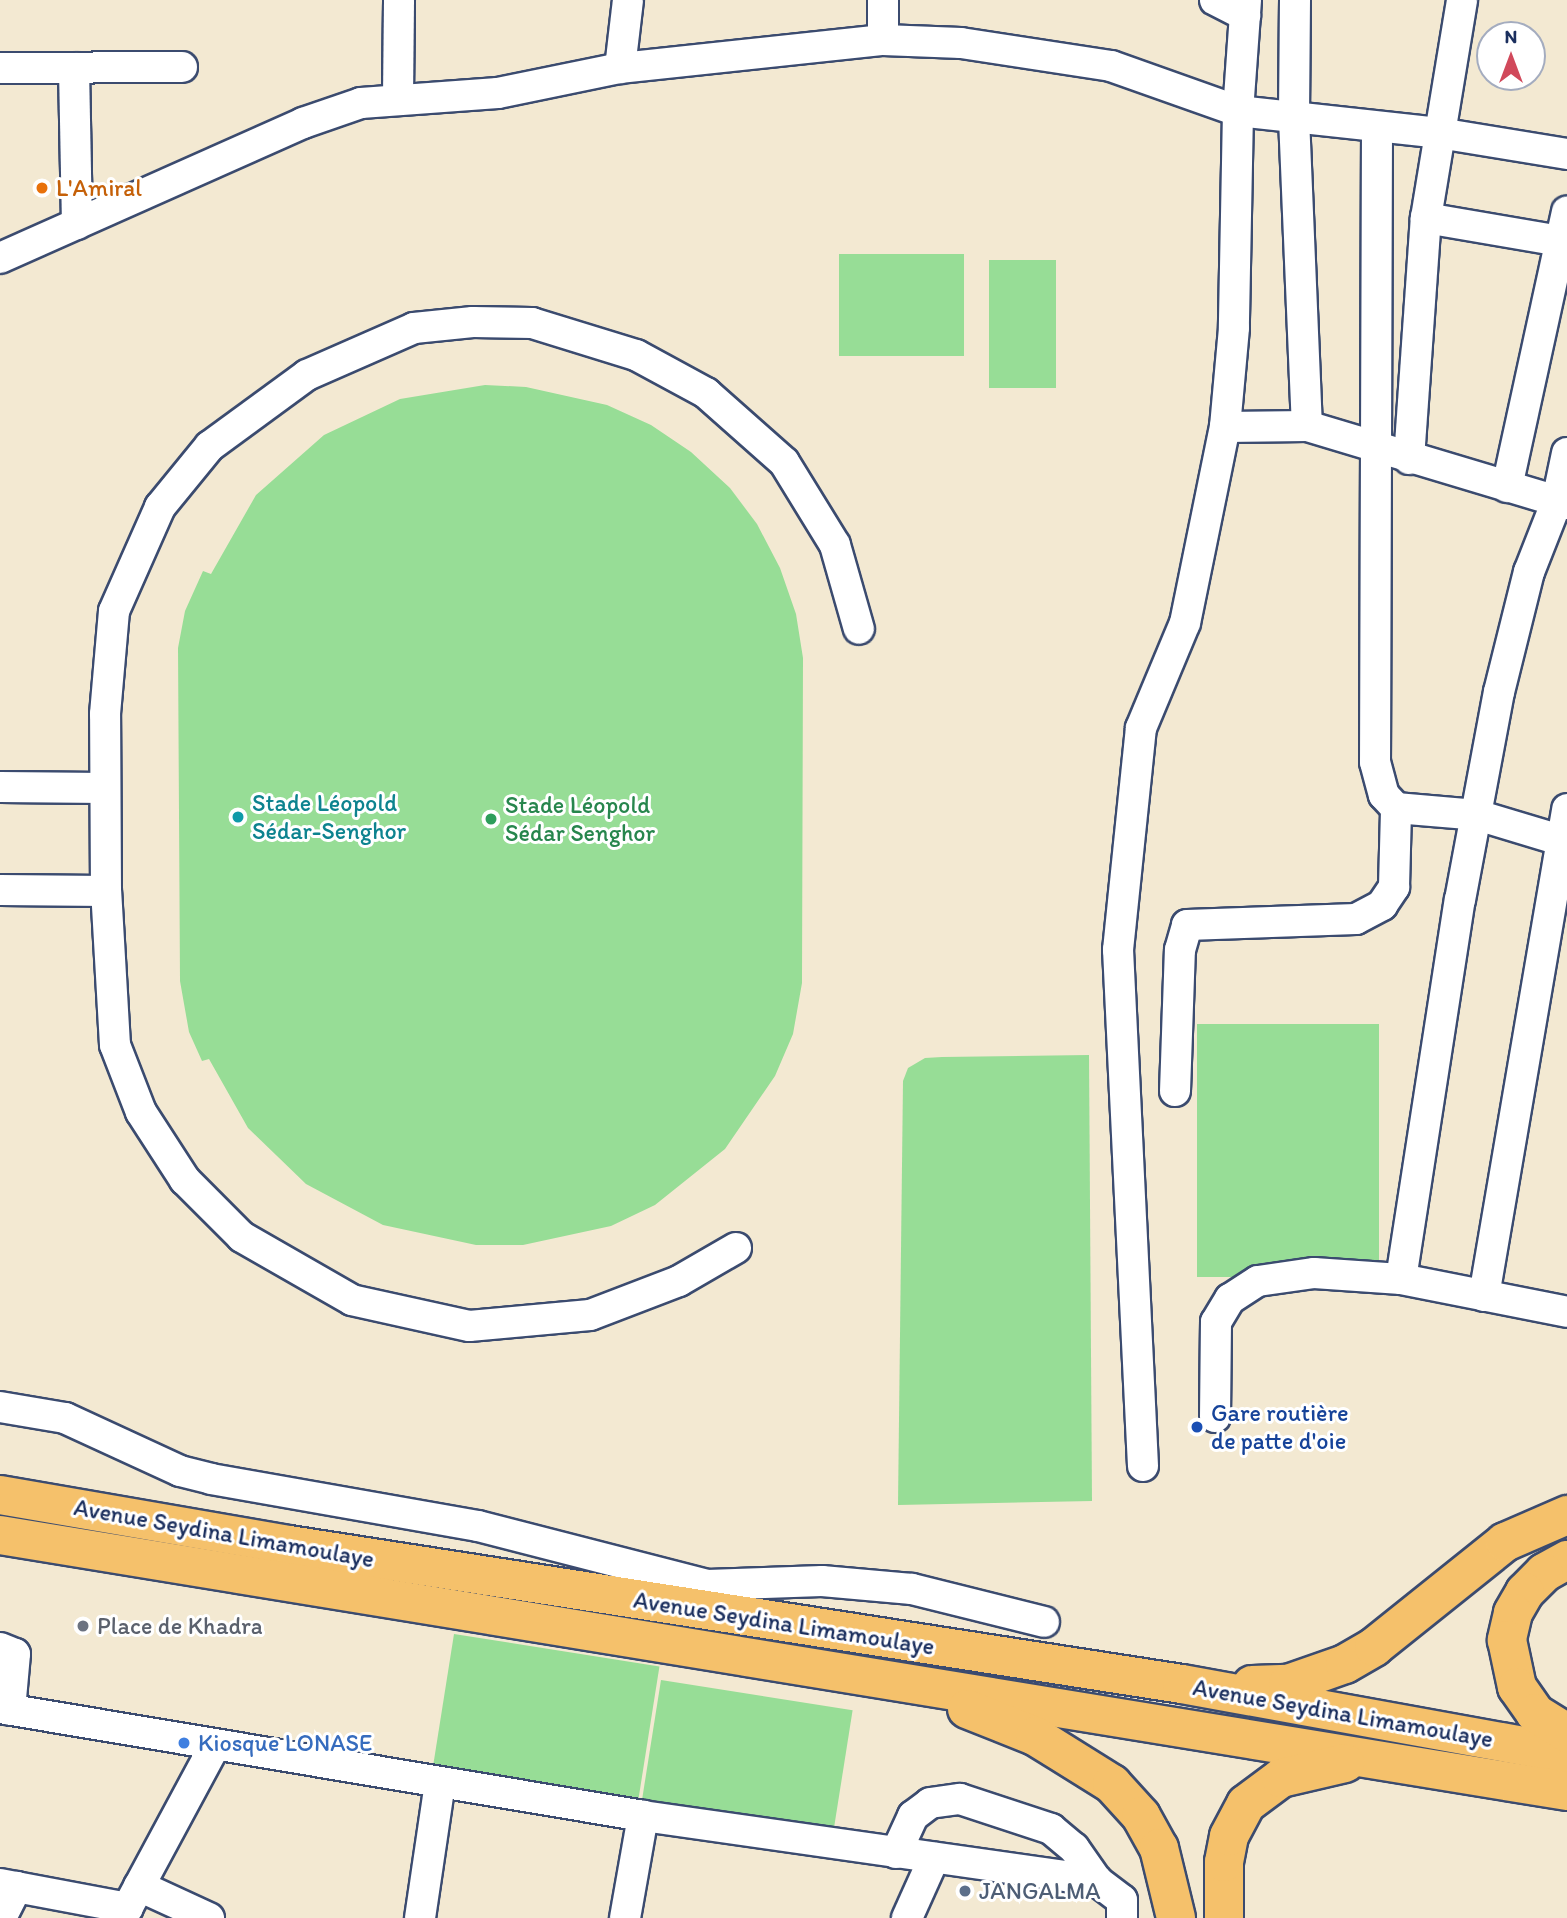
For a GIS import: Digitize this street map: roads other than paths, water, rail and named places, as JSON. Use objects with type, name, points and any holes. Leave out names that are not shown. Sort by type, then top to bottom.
[{"type":"highway","name":"Avenue Seydina Limamoulaye","points":[[6,1494],[289,1545],[1182,1684],[1567,1754]]},
{"type":"highway","points":[[1182,1684],[1287,1684],[1345,1664],[1374,1647],[1494,1549],[1567,1515]]},
{"type":"highway","name":"Avenue Seydina Limamoulaye","points":[[0,1535],[1567,1791]]},
{"type":"highway","points":[[1567,1560],[1544,1573],[1525,1592],[1513,1613],[1507,1640],[1517,1687],[1535,1713],[1567,1733]]},
{"type":"highway","points":[[879,1679],[1035,1736],[1112,1784],[1141,1816],[1159,1848],[1176,1918]]},
{"type":"highway","points":[[1224,1918],[1224,1862],[1229,1836],[1246,1804],[1281,1778],[1371,1758]]},
{"type":"street","points":[[398,97],[399,0]]},
{"type":"street","points":[[620,68],[628,0]]},
{"type":"street","points":[[883,0],[883,40]]},
{"type":"street","points":[[1143,1465],[1118,950],[1141,728],[1185,624],[1225,427],[1234,328],[1238,111],[1245,7],[1215,0]]},
{"type":"street","points":[[1295,0],[1294,118],[1307,426]]},
{"type":"street","points":[[1409,459],[1426,218],[1462,0]]},
{"type":"street","points":[[0,258],[331,111],[398,97],[498,93],[620,68],[883,40],[961,43],[1111,66],[1238,111],[1377,129],[1439,133],[1567,154]]},
{"type":"street","points":[[0,68],[182,67]]},
{"type":"street","points":[[74,68],[77,224]]},
{"type":"street","points":[[1377,129],[1379,449],[1375,762],[1384,795],[1396,808],[1477,815],[1564,840]]},
{"type":"street","points":[[1507,487],[1567,211]]},
{"type":"street","points":[[1426,218],[1560,241]]},
{"type":"street","points":[[736,1248],[679,1281],[590,1315],[469,1326],[352,1300],[242,1237],[185,1180],[141,1112],[115,1045],[106,891],[105,788],[105,714],[114,611],[160,507],[215,440],[307,375],[414,328],[473,321],[532,323],[636,355],[706,393],[784,462],[835,545],[859,629]]},
{"type":"street","points":[[1225,427],[1307,426],[1409,459],[1562,503]]},
{"type":"street","points":[[1401,1279],[1499,692],[1529,572],[1562,503],[1567,453]]},
{"type":"street","points":[[0,787],[105,788]]},
{"type":"street","points":[[1175,1091],[1180,950],[1187,925],[1356,919],[1382,905],[1394,887],[1396,808]]},
{"type":"street","points":[[1484,1296],[1564,840],[1567,809]]},
{"type":"street","points":[[0,890],[106,891]]},
{"type":"street","points":[[1215,1417],[1216,1322],[1230,1299],[1258,1280],[1314,1273],[1401,1279],[1567,1312]]},
{"type":"street","points":[[0,1407],[65,1418],[180,1471],[211,1479],[478,1526],[707,1585],[822,1581],[912,1589],[1044,1622]]},
{"type":"street","points":[[0,1648],[15,1654],[5,1709],[643,1816],[1097,1881]]},
{"type":"street","points":[[130,1904],[215,1745]]},
{"type":"street","points":[[420,1918],[440,1783]]},
{"type":"street","points":[[896,1853],[913,1816],[930,1803],[960,1799],[1051,1829],[1074,1848],[1097,1881],[1122,1900],[1122,1918]]},
{"type":"street","points":[[625,1918],[643,1816]]},
{"type":"street","points":[[907,1918],[934,1858]]},
{"type":"street","points":[[1,1918],[9,1885],[209,1918]]},
{"type":"place","name":"L'Amiral","points":[[42,188]]},
{"type":"place","name":"Stade Léopold Sédar-Senghor","points":[[238,817]]},
{"type":"place","name":"Stade Léopold Sédar Senghor","points":[[491,819]]},
{"type":"place","name":"Gare routière de patte d'oie","points":[[1197,1427]]},
{"type":"place","name":"Place de Khadra","points":[[83,1626]]},
{"type":"place","name":"Kiosque LONASE","points":[[184,1743]]},
{"type":"place","name":"JANGALMA","points":[[965,1891]]}]
